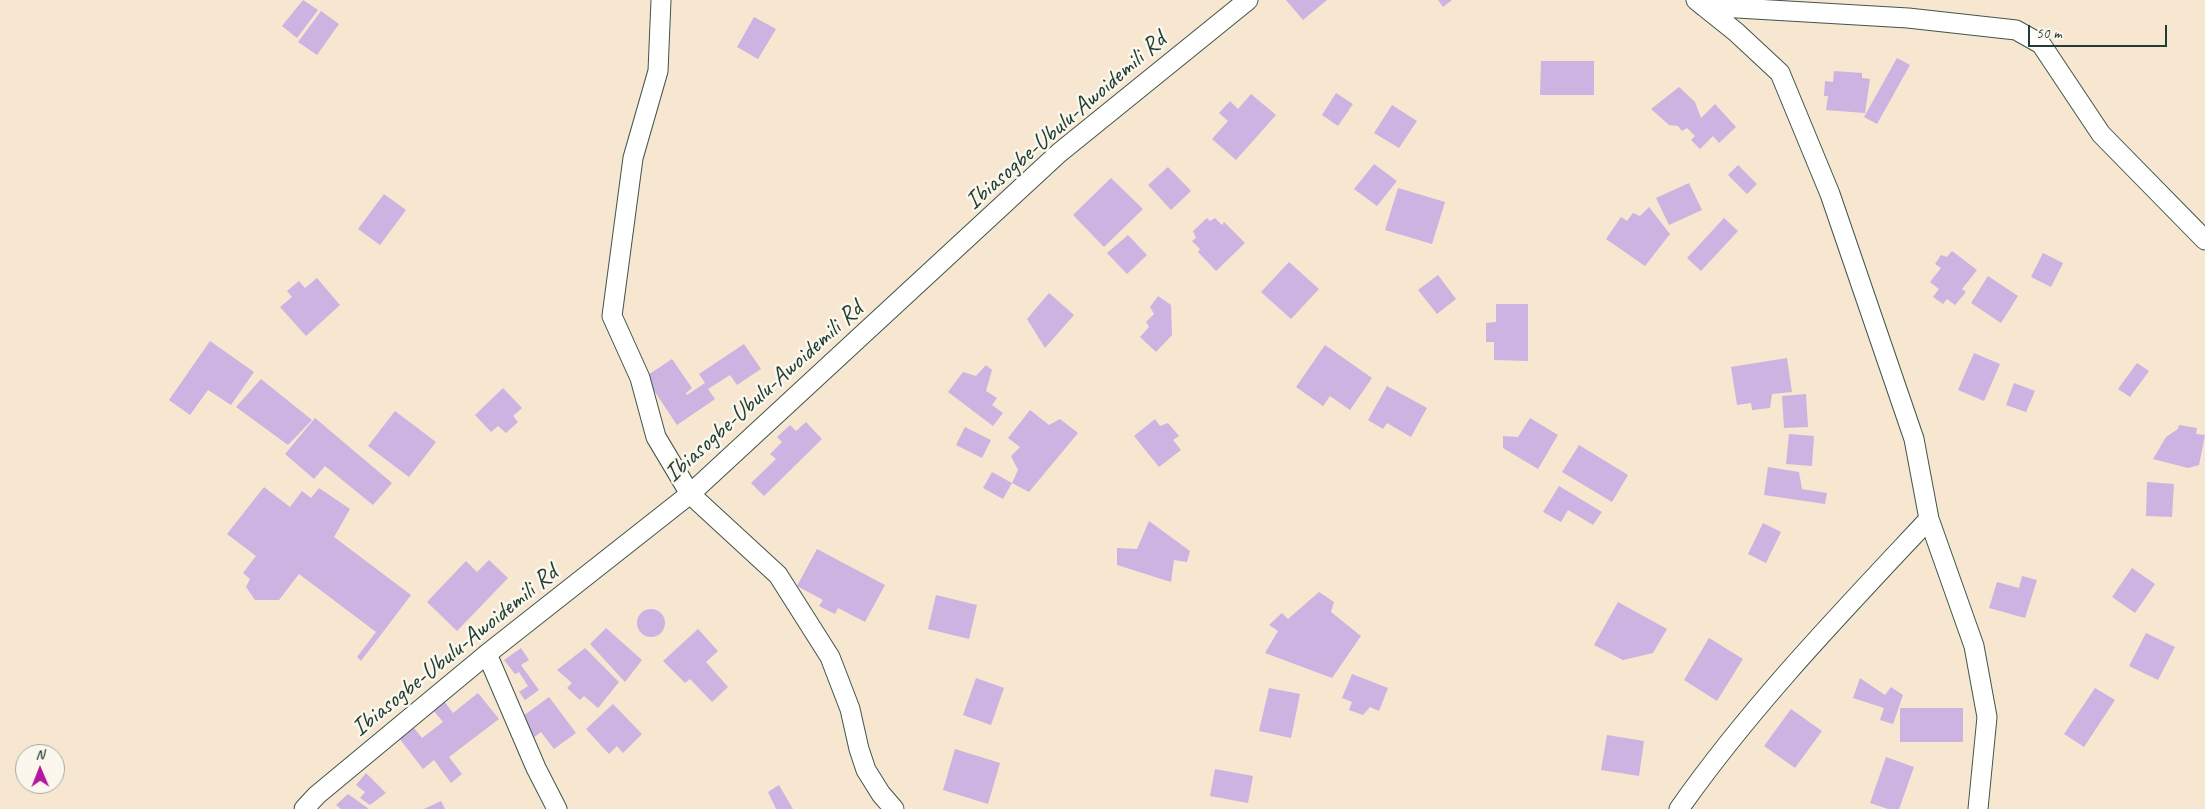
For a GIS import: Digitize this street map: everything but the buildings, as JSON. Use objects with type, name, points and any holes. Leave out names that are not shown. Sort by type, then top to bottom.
[{"type":"street","points":[[661,0],[658,71],[633,158],[612,316],[640,378],[656,437],[690,494],[778,575],[830,657],[850,709],[858,749],[866,770],[881,794],[894,809]]},
{"type":"street","name":"Ibiasogbe-Ubulu-Awoidemili Rd","points":[[304,809],[318,795],[487,654],[690,494],[1059,153],[1248,0]]},
{"type":"street","points":[[1700,3],[1908,18],[2016,30],[2041,44],[2100,134],[2205,240]]},
{"type":"street","points":[[1700,3],[1780,73],[1830,194],[1914,439],[1929,519],[1974,646],[1988,717],[1978,809]]},
{"type":"street","points":[[1679,809],[1711,763],[1814,644],[1929,519]]},
{"type":"street","points":[[487,654],[536,768],[556,809]]}]
